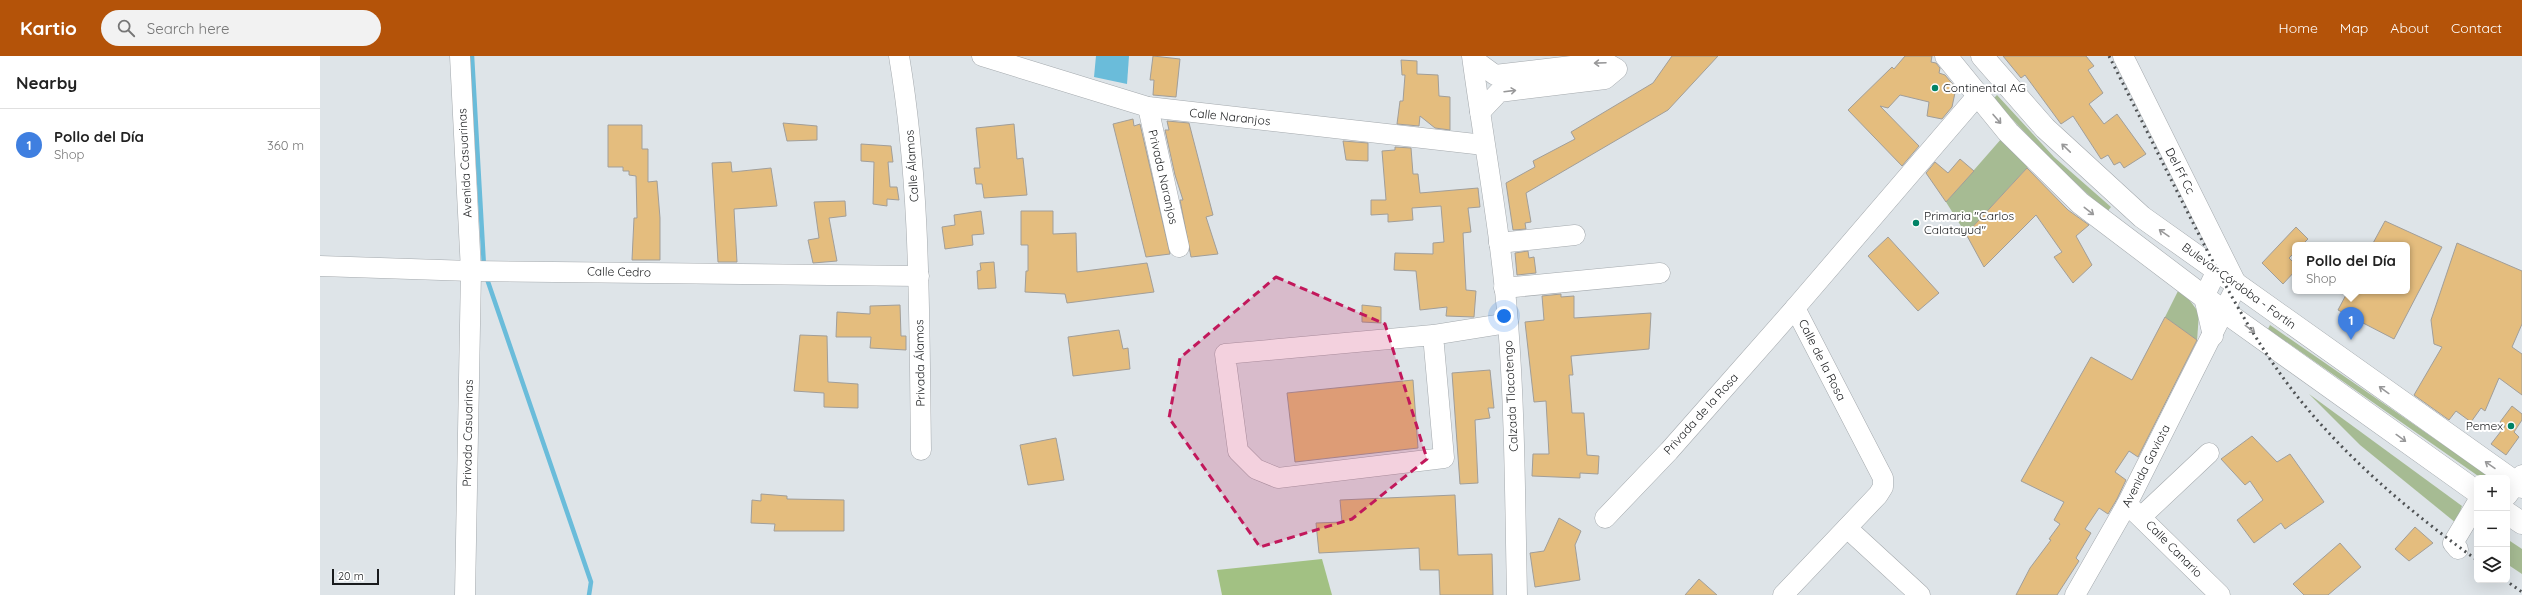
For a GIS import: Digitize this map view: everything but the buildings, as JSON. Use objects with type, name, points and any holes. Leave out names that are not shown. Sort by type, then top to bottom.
[{"type":"main road","points":[[1946,56],[1977,96],[2038,164],[2080,203],[2204,297],[2226,311],[2474,490]]},
{"type":"main road","name":"Bulevar Córdoba - Fortín","points":[[1982,56],[2045,128],[2142,217],[2517,485]]},
{"type":"main road","points":[[2126,239],[2142,217]]},
{"type":"main road","points":[[2510,515],[2522,524]]},
{"type":"street","name":"Avenida Casuarinas","points":[[460,56],[471,271]]},
{"type":"street","name":"Calle Álamos","points":[[899,56],[908,111],[919,276]]},
{"type":"street","name":"Calle Naranjos","points":[[982,56],[1148,108],[1484,146]]},
{"type":"street","name":"Del Ff Cc","points":[[2123,56],[2238,285]]},
{"type":"street","name":"Calzada Tlacotengo","points":[[1472,58],[1499,243],[1508,323],[1514,442],[1517,595]]},
{"type":"street","points":[[1472,58],[1495,75],[1606,62],[1617,69],[1605,79],[1499,92],[1480,112]]},
{"type":"street","name":"Calle de la Rosa","points":[[1783,595],[1878,495],[1883,487],[1883,478],[1795,308],[1977,96]]},
{"type":"street","name":"Privada Naranjos","points":[[1148,108],[1179,247]]},
{"type":"street","points":[[1499,243],[1575,235]]},
{"type":"street","name":"Calle Cedro","points":[[320,266],[471,271],[919,276]]},
{"type":"street","points":[[2213,336],[2204,297],[2217,270]]},
{"type":"street","name":"Privada Casuarinas","points":[[465,595],[471,271]]},
{"type":"street","points":[[1504,288],[1660,274]]},
{"type":"street","name":"Privada Álamos","points":[[919,276],[921,450]]},
{"type":"street","name":"Avenida Gaviota","points":[[2075,595],[2134,511],[2213,336],[2238,285]]},
{"type":"street","name":"Privada de la Rosa","points":[[1605,518],[1669,450],[1795,308]]},
{"type":"street","points":[[1433,335],[1444,458],[1278,478],[1256,469],[1238,451],[1225,354],[1433,335],[1508,323]]},
{"type":"street","points":[[2134,511],[2209,454]]},
{"type":"street","points":[[2458,549],[2453,543],[2474,508]]},
{"type":"street","name":"Calle Canario","points":[[2134,511],[2220,595]]},
{"type":"street","points":[[1847,528],[1920,595]]},
{"type":"highlighted area","points":[[1276,277],[1385,324],[1427,459],[1352,519],[1260,547],[1169,418],[1180,358]]},
{"type":"green space","points":[[1997,95],[2054,157],[2111,207],[2107,212],[2051,160],[1993,99]]},
{"type":"green space","points":[[2002,138],[2028,167],[1966,234],[1946,202]]},
{"type":"green space","points":[[2180,287],[2199,313],[2197,341],[2165,317]]},
{"type":"green space","points":[[2270,325],[2487,475],[2477,475],[2268,329]]},
{"type":"green space","points":[[2309,394],[2462,506],[2456,523],[2360,445]]},
{"type":"green space","points":[[2510,541],[2522,549],[2522,574],[2510,566]]},
{"type":"green space","points":[[1322,559],[1332,595],[1222,595],[1217,570]]},
{"type":"water","points":[[1096,56],[1129,56],[1127,84],[1094,77]]},
{"type":"waterway","points":[[472,56],[484,267]]},
{"type":"waterway","points":[[486,276],[591,582],[589,595]]},
{"type":"railway","points":[[2109,56],[2216,267],[2244,318],[2275,367],[2311,413],[2349,454],[2432,527],[2474,558]]},
{"type":"railway","points":[[2509,583],[2522,592]]},
{"type":"place","name":"Continental AG","points":[[1935,88]]},
{"type":"place","name":"Primaria \"Carlos Calatayud\"","points":[[1916,223]]},
{"type":"place","name":"Pollo del Día","points":[[2351,340]]},
{"type":"place","name":"Pemex","points":[[2511,426]]}]
